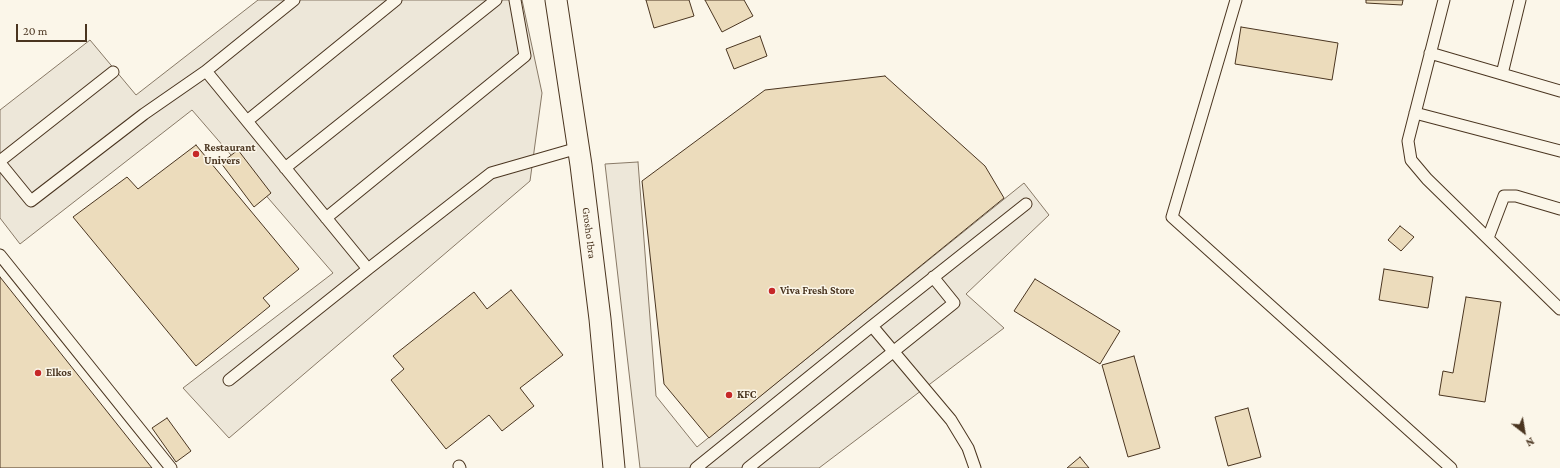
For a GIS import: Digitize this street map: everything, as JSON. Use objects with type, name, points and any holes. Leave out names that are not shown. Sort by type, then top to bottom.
[{"type":"street","name":"Grosho Ibra","points":[[556,0],[578,148],[600,319],[614,468]]},
{"type":"lane","points":[[113,72],[0,162],[31,201],[144,114],[206,71],[294,0]]},
{"type":"lane","points":[[247,121],[396,0]]},
{"type":"lane","points":[[285,168],[496,0]]},
{"type":"lane","points":[[326,218],[525,56],[515,0]]},
{"type":"lane","points":[[1236,0],[1172,217],[1451,468]]},
{"type":"lane","points":[[1444,0],[1408,141],[1411,160],[1427,179],[1560,307]]},
{"type":"lane","points":[[1502,74],[1520,0]]},
{"type":"lane","points":[[1430,53],[1560,91]]},
{"type":"lane","points":[[206,71],[368,269]]},
{"type":"lane","points":[[1415,113],[1560,151]]},
{"type":"lane","points":[[229,380],[368,269],[491,174],[578,148]]},
{"type":"lane","points":[[1488,238],[1504,196],[1516,196],[1560,209]]},
{"type":"lane","points":[[696,468],[1026,204]]},
{"type":"lane","points":[[0,255],[171,468]]},
{"type":"lane","points":[[748,468],[954,303],[933,277]]},
{"type":"lane","points":[[872,326],[951,420],[968,448],[975,468]]},
{"type":"shaded area","points":[[258,0],[522,0],[542,93],[530,181],[229,438],[183,388],[333,273],[192,110],[20,244],[0,218],[0,110],[90,40],[136,95]]},
{"type":"shaded area","points":[[638,162],[656,396],[697,447],[1024,183],[1049,215],[966,294],[1004,328],[819,468],[640,468],[605,164]]},
{"type":"building","points":[[646,0],[689,0],[694,16],[654,28]]},
{"type":"building","points":[[705,0],[744,0],[753,16],[722,32]]},
{"type":"building","points":[[1366,0],[1403,0],[1402,5],[1366,3]]},
{"type":"building","points":[[1241,27],[1338,43],[1332,80],[1235,64]]},
{"type":"building","points":[[760,36],[767,56],[734,69],[726,49]]},
{"type":"building","name":"Viva Fresh Store","points":[[885,76],[985,166],[1004,198],[709,438],[664,384],[642,181],[765,90]]},
{"type":"building","points":[[196,145],[299,269],[263,298],[270,306],[196,366],[73,217],[127,177],[138,189]]},
{"type":"building","points":[[238,150],[271,193],[254,207],[221,163]]},
{"type":"building","points":[[1400,226],[1414,237],[1401,251],[1388,240]]},
{"type":"building","points":[[1384,269],[1433,277],[1428,308],[1379,300]]},
{"type":"building","name":"Elkos","points":[[0,277],[152,468],[0,468]]},
{"type":"building","points":[[1035,279],[1120,331],[1100,364],[1014,311]]},
{"type":"building","points":[[511,290],[563,355],[520,388],[534,406],[502,431],[489,415],[446,449],[391,380],[404,369],[393,356],[474,292],[487,309]]},
{"type":"building","points":[[1466,297],[1501,302],[1485,402],[1439,395],[1443,371],[1453,373]]},
{"type":"building","points":[[1134,356],[1160,448],[1128,457],[1102,365]]},
{"type":"building","points":[[1248,408],[1261,457],[1228,466],[1215,417]]},
{"type":"building","points":[[167,418],[191,451],[176,462],[152,428]]},
{"type":"building","points":[[1080,457],[1089,468],[1067,468]]},
{"type":"place","name":"Restaurant Univers","points":[[196,154]]},
{"type":"place","name":"Viva Fresh Store","points":[[772,291]]},
{"type":"place","name":"Elkos","points":[[38,373]]},
{"type":"place","name":"KFC","points":[[729,395]]}]
